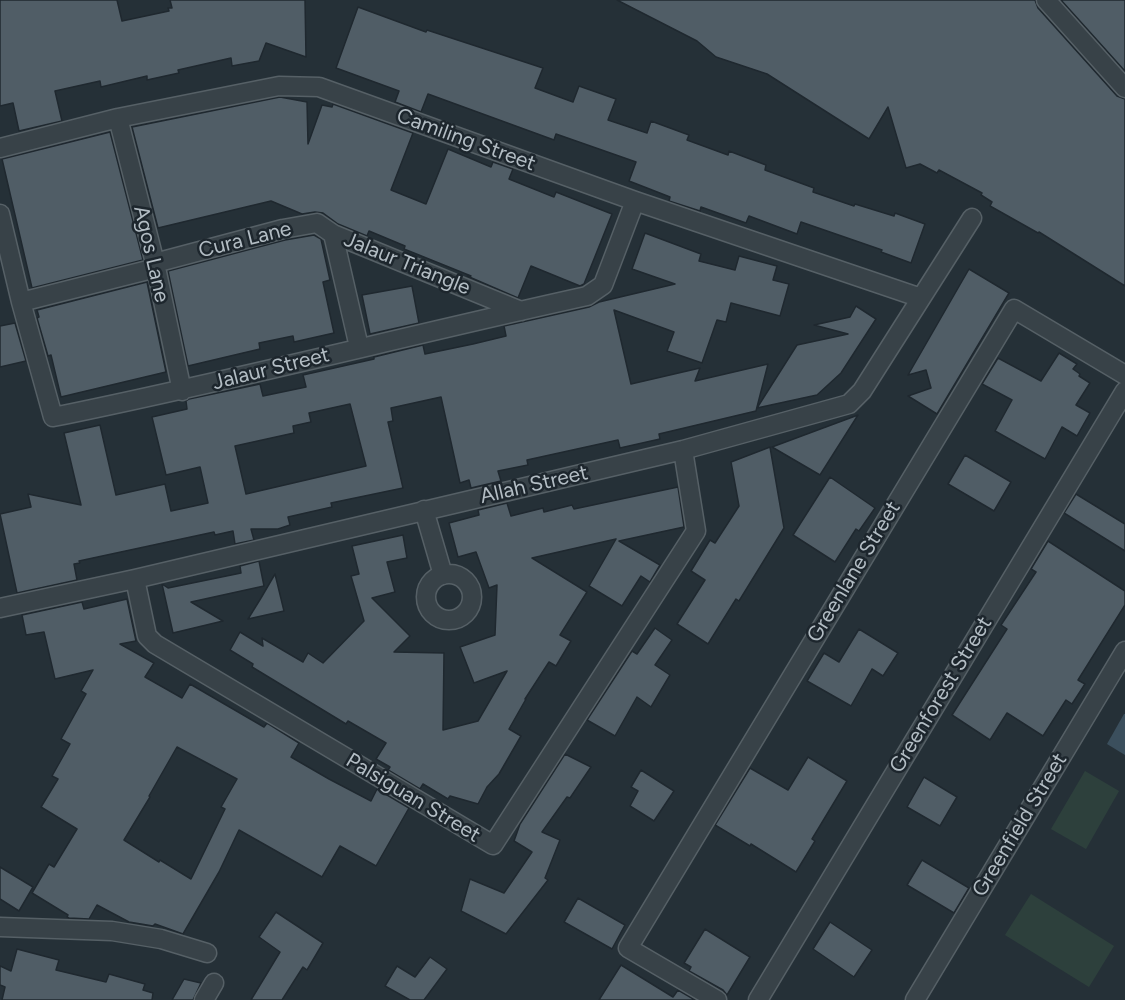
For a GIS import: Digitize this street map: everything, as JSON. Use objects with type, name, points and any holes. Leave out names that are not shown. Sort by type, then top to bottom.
[{"type":"street","points":[[1046,0],[1125,88]]},
{"type":"street","name":"Camiling Street","points":[[0,148],[118,118],[279,86],[319,87],[634,201],[921,298]]},
{"type":"street","name":"Agos Lane","points":[[118,118],[155,265],[182,392]]},
{"type":"street","name":"Jalaur Street","points":[[0,214],[21,302],[53,417],[182,392],[359,347],[587,296],[603,285],[634,201]]},
{"type":"street","name":"Allah Street","points":[[0,608],[135,579],[683,450],[849,404],[862,391],[972,218]]},
{"type":"street","name":"Cura Lane","points":[[21,302],[283,229],[317,223],[333,234]]},
{"type":"street","name":"Jalaur Triangle","points":[[333,234],[521,311]]},
{"type":"street","name":"Jalaur Triangle","points":[[333,234],[359,347]]},
{"type":"street","name":"Greenlane Street","points":[[717,1000],[628,948],[1014,309],[1125,375]]},
{"type":"street","name":"Greenforest Street","points":[[758,1000],[1125,391]]},
{"type":"street","name":"Palsiguan Street","points":[[135,579],[147,636],[155,644],[493,845],[696,531],[683,450]]},
{"type":"street","points":[[424,510],[443,575]]},
{"type":"street","name":"Greenfield Street","points":[[915,1000],[1125,651]]},
{"type":"street","points":[[0,927],[112,931],[161,939],[207,953]]},
{"type":"street","points":[[204,1000],[214,983]]},
{"type":"green space","points":[[1085,771],[1119,791],[1086,849],[1051,829]]},
{"type":"green space","points":[[1031,894],[1114,946],[1089,987],[1005,935]]},
{"type":"water","points":[[1125,714],[1125,755],[1107,744]]},
{"type":"building","points":[[0,0],[117,0],[122,21],[169,11],[168,8],[172,8],[170,0],[305,0],[306,57],[266,43],[259,61],[232,66],[231,58],[178,70],[179,73],[147,80],[147,76],[101,87],[100,81],[55,91],[62,121],[19,131],[13,103],[0,106]]},
{"type":"building","points":[[617,0],[1035,0],[1038,8],[1117,96],[1125,99],[1125,286],[1039,232],[990,206],[992,202],[981,195],[982,193],[939,170],[937,173],[920,164],[906,168],[888,107],[869,139],[767,74],[716,57],[697,41]]},
{"type":"building","points":[[1061,0],[1125,0],[1125,71]]},
{"type":"building","points":[[358,7],[426,32],[427,30],[543,68],[535,88],[573,102],[579,86],[616,99],[608,120],[647,133],[651,121],[689,135],[687,140],[728,155],[729,151],[766,165],[765,170],[814,188],[813,192],[854,206],[855,204],[894,216],[895,213],[925,224],[911,263],[881,252],[882,250],[801,222],[797,234],[749,216],[746,223],[701,207],[700,211],[669,201],[670,197],[629,181],[636,162],[556,134],[554,140],[428,94],[421,112],[395,102],[399,91],[336,68]]},
{"type":"building","points":[[280,97],[307,102],[308,144],[322,105],[332,107],[333,104],[413,133],[391,190],[426,204],[448,149],[491,167],[493,162],[513,169],[509,179],[554,197],[556,192],[612,214],[584,284],[580,286],[531,266],[518,298],[404,249],[405,246],[369,231],[367,236],[338,224],[323,213],[302,214],[271,201],[158,228],[132,127]]},
{"type":"building","points":[[110,132],[143,260],[32,288],[2,159]]},
{"type":"building","points":[[645,233],[701,254],[699,261],[735,270],[739,256],[777,266],[773,280],[789,284],[780,316],[731,303],[726,322],[717,320],[702,363],[667,351],[674,332],[614,310],[631,384],[700,368],[695,381],[768,364],[756,411],[659,434],[660,439],[620,448],[618,440],[527,460],[528,465],[498,471],[501,481],[471,488],[469,480],[460,483],[441,397],[391,408],[393,421],[388,422],[403,488],[331,503],[332,507],[288,517],[290,525],[278,529],[251,529],[254,540],[235,544],[233,531],[215,535],[214,532],[79,561],[80,563],[74,564],[77,580],[17,593],[0,514],[31,507],[28,494],[81,505],[64,433],[100,425],[116,495],[165,484],[171,511],[208,503],[200,467],[166,475],[152,417],[187,409],[186,401],[189,399],[260,384],[263,396],[306,387],[303,375],[423,345],[425,354],[506,336],[504,326],[589,307],[599,302],[675,284],[632,269]],"holes":[[[350,404],[366,466],[246,494],[235,446],[294,433],[293,426],[311,422],[309,413]]]},
{"type":"building","points":[[314,235],[321,239],[330,280],[323,282],[334,333],[294,342],[293,336],[259,343],[260,349],[188,366],[168,271],[285,240]]},
{"type":"building","points":[[969,269],[1009,293],[937,414],[908,396],[931,388],[926,370],[908,375]]},
{"type":"building","points":[[147,282],[166,372],[61,397],[51,355],[48,356],[37,318],[39,317],[37,310]]},
{"type":"building","points":[[412,286],[419,323],[370,334],[362,295]]},
{"type":"building","points":[[856,306],[876,319],[841,373],[817,395],[757,408],[797,345],[848,334],[814,325],[850,317]]},
{"type":"building","points":[[15,323],[26,361],[0,367],[0,326]]},
{"type":"building","points":[[1059,353],[1077,364],[1073,369],[1090,383],[1076,405],[1090,413],[1077,436],[1062,427],[1045,459],[995,431],[1012,400],[982,384],[998,358],[1041,381]]},
{"type":"building","points":[[858,415],[820,475],[772,447]]},
{"type":"building","points":[[770,447],[784,528],[739,601],[736,599],[708,644],[677,624],[705,580],[691,571],[710,540],[715,543],[739,506],[731,462]]},
{"type":"building","points":[[965,455],[1011,482],[994,511],[948,484]]},
{"type":"building","points":[[830,477],[875,508],[859,531],[856,529],[835,562],[793,535]]},
{"type":"building","points":[[678,487],[684,527],[619,541],[660,565],[650,582],[641,576],[622,606],[589,586],[616,539],[532,558],[587,592],[560,635],[571,641],[556,666],[549,662],[525,699],[509,729],[521,736],[478,804],[450,796],[448,799],[423,784],[420,789],[388,770],[390,767],[376,759],[386,743],[348,721],[346,724],[252,667],[253,664],[230,650],[240,632],[263,646],[262,638],[303,662],[308,653],[323,663],[364,621],[351,576],[359,574],[352,546],[403,535],[407,558],[387,562],[395,592],[372,598],[410,636],[394,652],[444,653],[443,730],[478,721],[507,671],[474,683],[460,647],[495,635],[497,585],[489,588],[476,552],[458,557],[449,523],[479,515],[478,510],[507,503],[511,516],[543,508],[544,512],[572,505],[574,509]]},
{"type":"building","points":[[1076,494],[1125,524],[1125,551],[1064,513]]},
{"type":"building","points":[[1048,541],[1125,591],[1125,605],[1078,680],[1085,684],[1072,704],[1066,700],[1043,736],[1007,713],[990,740],[952,715],[1007,629],[1001,625],[1036,572],[1031,569]]},
{"type":"building","points":[[259,561],[264,586],[191,602],[223,621],[173,633],[162,584],[168,588],[241,573],[240,566]]},
{"type":"building","points":[[275,574],[284,611],[248,619],[261,598]]},
{"type":"building","points":[[127,599],[136,641],[120,644],[154,663],[145,677],[182,698],[190,684],[264,727],[267,723],[299,743],[291,757],[329,779],[371,801],[377,789],[409,808],[376,866],[340,846],[322,877],[239,830],[219,872],[183,934],[155,924],[153,926],[129,922],[97,905],[89,919],[69,918],[68,915],[32,893],[49,864],[54,867],[77,829],[41,807],[58,779],[52,776],[70,744],[61,739],[86,694],[81,691],[93,670],[55,679],[44,632],[26,635],[22,615],[82,602],[84,609]],"holes":[[[177,747],[237,779],[221,807],[225,809],[191,879],[124,840]]]},
{"type":"building","points":[[655,628],[672,640],[655,665],[670,675],[651,707],[637,697],[615,736],[587,720],[632,651],[637,654]]},
{"type":"building","points":[[859,629],[898,653],[883,676],[872,669],[851,706],[807,681],[824,653],[839,662]]},
{"type":"building","points":[[565,754],[591,767],[570,798],[567,797],[542,832],[560,840],[545,878],[548,880],[506,934],[461,911],[470,879],[504,893],[532,852],[514,841],[520,824]]},
{"type":"building","points":[[808,757],[847,781],[812,839],[815,841],[796,872],[715,825],[750,768],[788,790]]},
{"type":"building","points":[[641,770],[674,791],[654,821],[630,806],[638,791],[631,787]]},
{"type":"building","points":[[924,777],[957,797],[940,826],[907,807]]},
{"type":"building","points":[[922,860],[969,888],[954,913],[907,885]]},
{"type":"building","points":[[0,867],[33,887],[19,911],[0,899]]},
{"type":"building","points":[[578,898],[625,925],[612,949],[564,922]]},
{"type":"building","points":[[276,912],[323,943],[307,970],[303,967],[282,1000],[251,1000],[280,952],[259,937]]},
{"type":"building","points":[[830,922],[872,950],[854,977],[813,949]]},
{"type":"building","points":[[705,929],[750,957],[727,995],[723,990],[689,971],[691,967],[684,963]]},
{"type":"building","points":[[17,949],[59,960],[56,970],[106,982],[109,974],[145,984],[143,990],[153,993],[152,1000],[2,1000],[5,987],[0,985],[0,966],[11,971]]},
{"type":"building","points":[[430,957],[447,969],[424,1000],[410,1000],[385,986],[397,966],[415,977]]},
{"type":"building","points":[[621,965],[673,997],[678,990],[695,1000],[599,1000]]},
{"type":"building","points":[[184,979],[201,983],[193,1000],[172,1000]]}]
